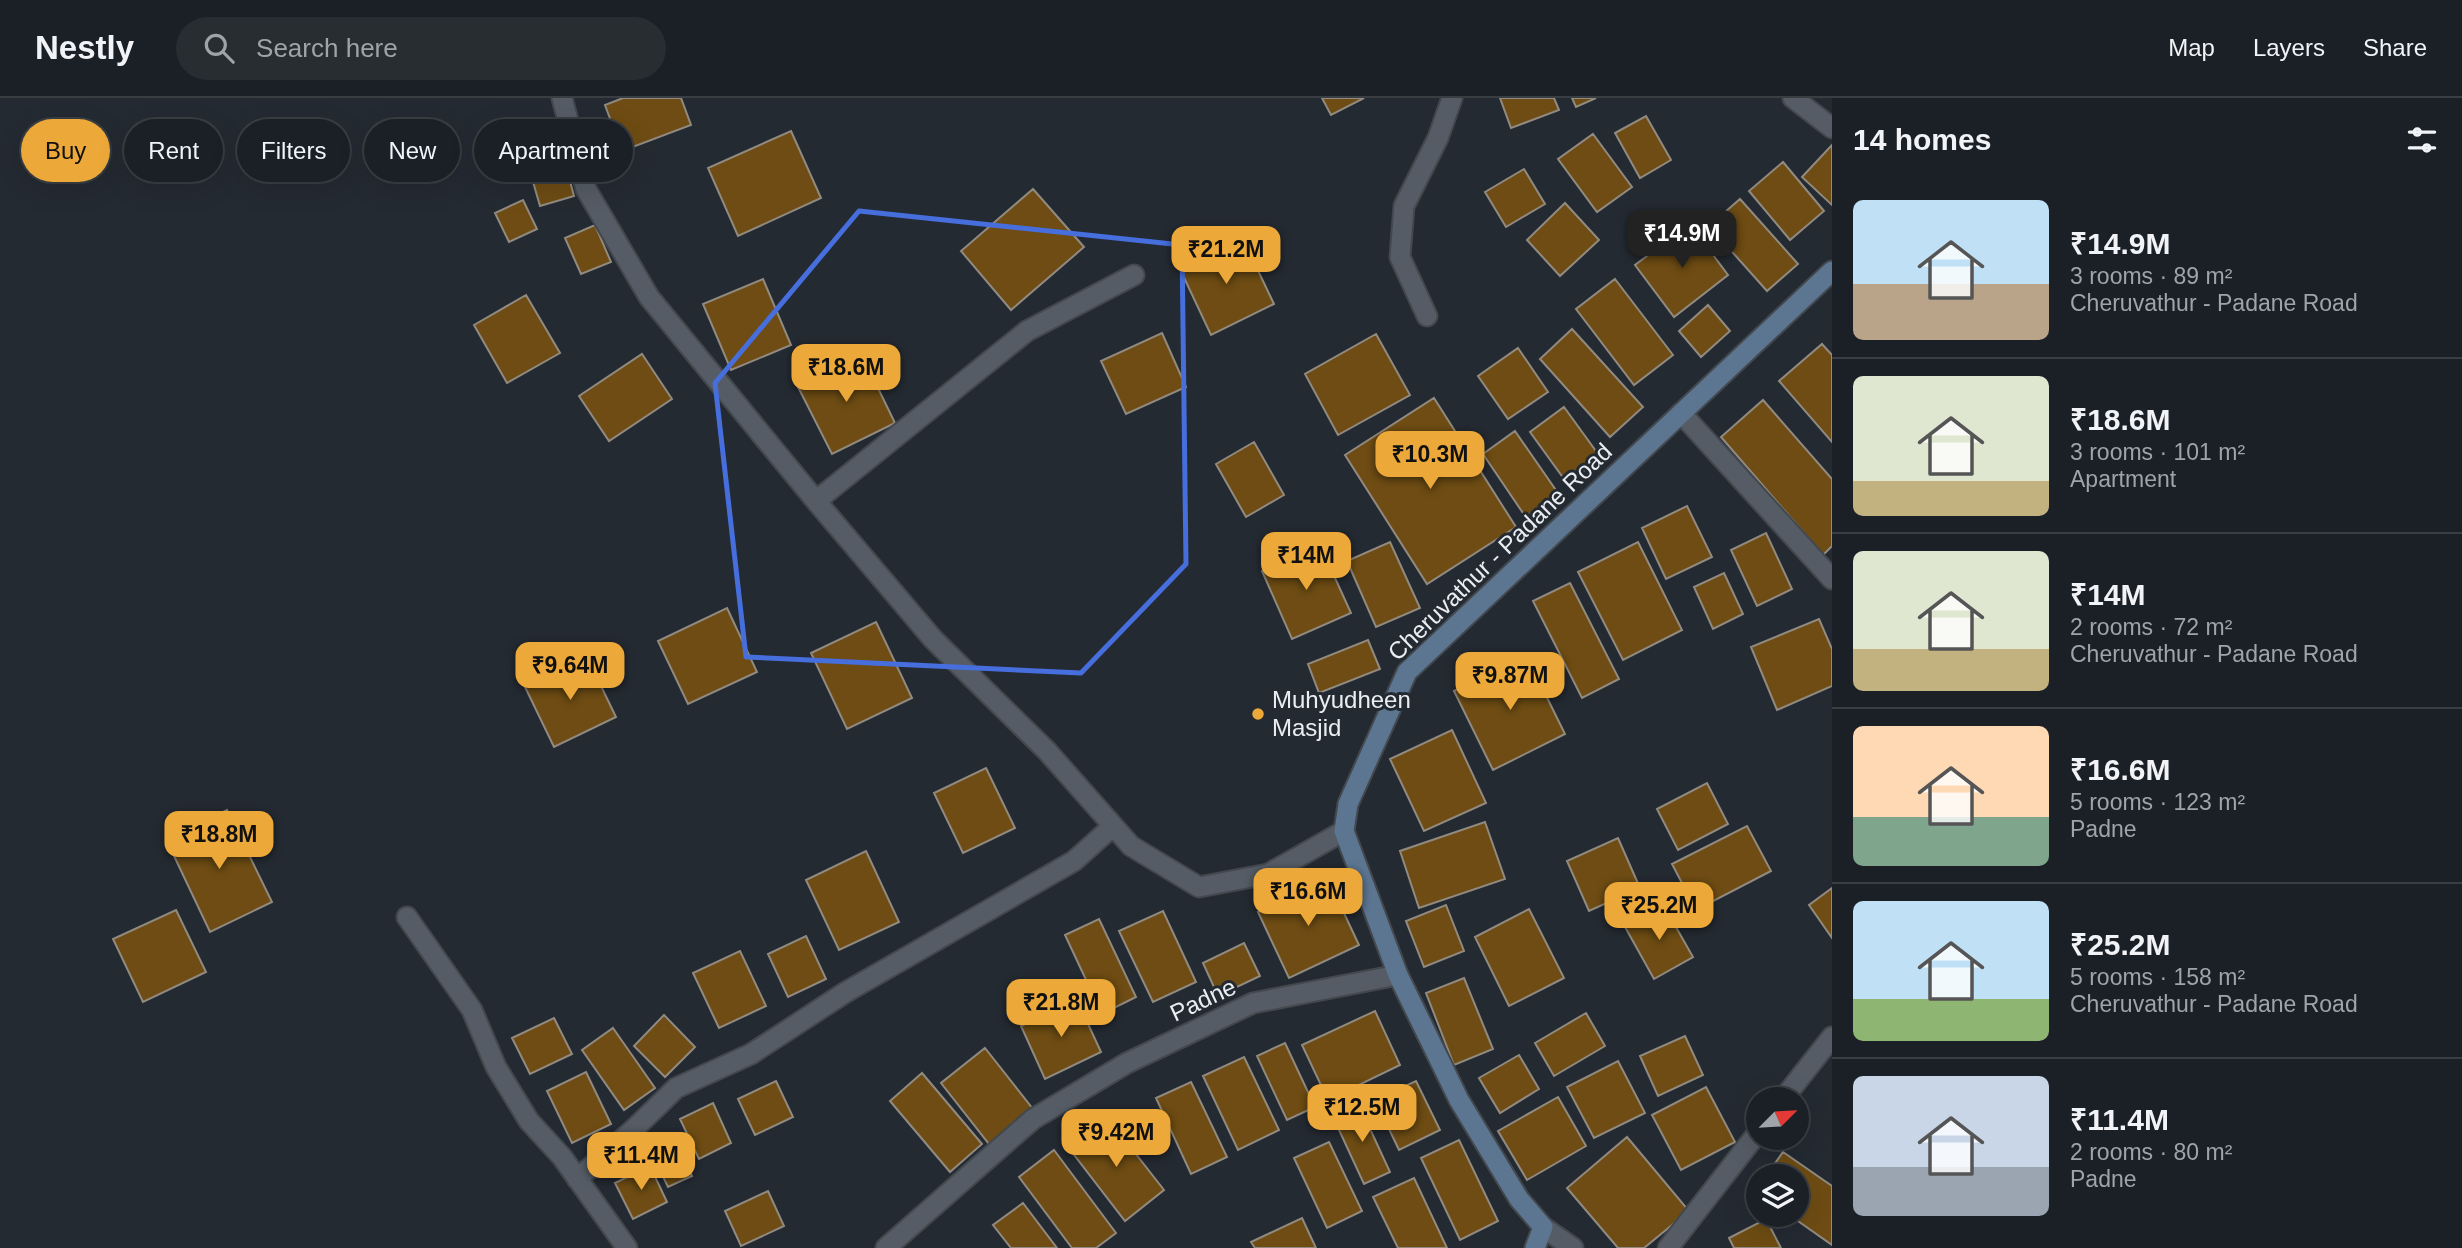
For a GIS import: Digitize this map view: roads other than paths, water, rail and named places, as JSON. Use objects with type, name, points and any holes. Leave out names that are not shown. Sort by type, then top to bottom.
[{"type":"main road","name":"Cheruvathur - Padane Road","points":[[1344,831],[1348,804],[1407,672],[1832,271]]},
{"type":"main road","points":[[1344,831],[1398,975],[1459,1100],[1519,1199],[1543,1227],[1535,1248]]},
{"type":"street","points":[[562,98],[586,189],[649,296],[816,501],[933,639],[1047,751],[1130,846],[1199,887],[1268,874],[1344,831]]},
{"type":"street","points":[[1427,316],[1400,257],[1404,206],[1438,138],[1451,98]]},
{"type":"street","points":[[1793,98],[1832,128]]},
{"type":"street","points":[[816,501],[1027,331],[1134,275]]},
{"type":"street","points":[[1681,413],[1832,579]]},
{"type":"street","points":[[578,1179],[676,1088],[751,1054],[846,992],[1074,861],[1113,827]]},
{"type":"street","points":[[407,917],[472,1010],[496,1067],[528,1121],[562,1157],[620,1246]]},
{"type":"street","name":"Padne","points":[[886,1248],[1033,1119],[1127,1063],[1253,1003],[1398,975]]},
{"type":"street","points":[[1792,1087],[1832,1037]]},
{"type":"street","points":[[1668,1248],[1746,1148]]},
{"type":"street","points":[[1543,1227],[1573,1248]]},
{"type":"place","name":"Muhyudheen Masjid","points":[[1258,714]]}]
